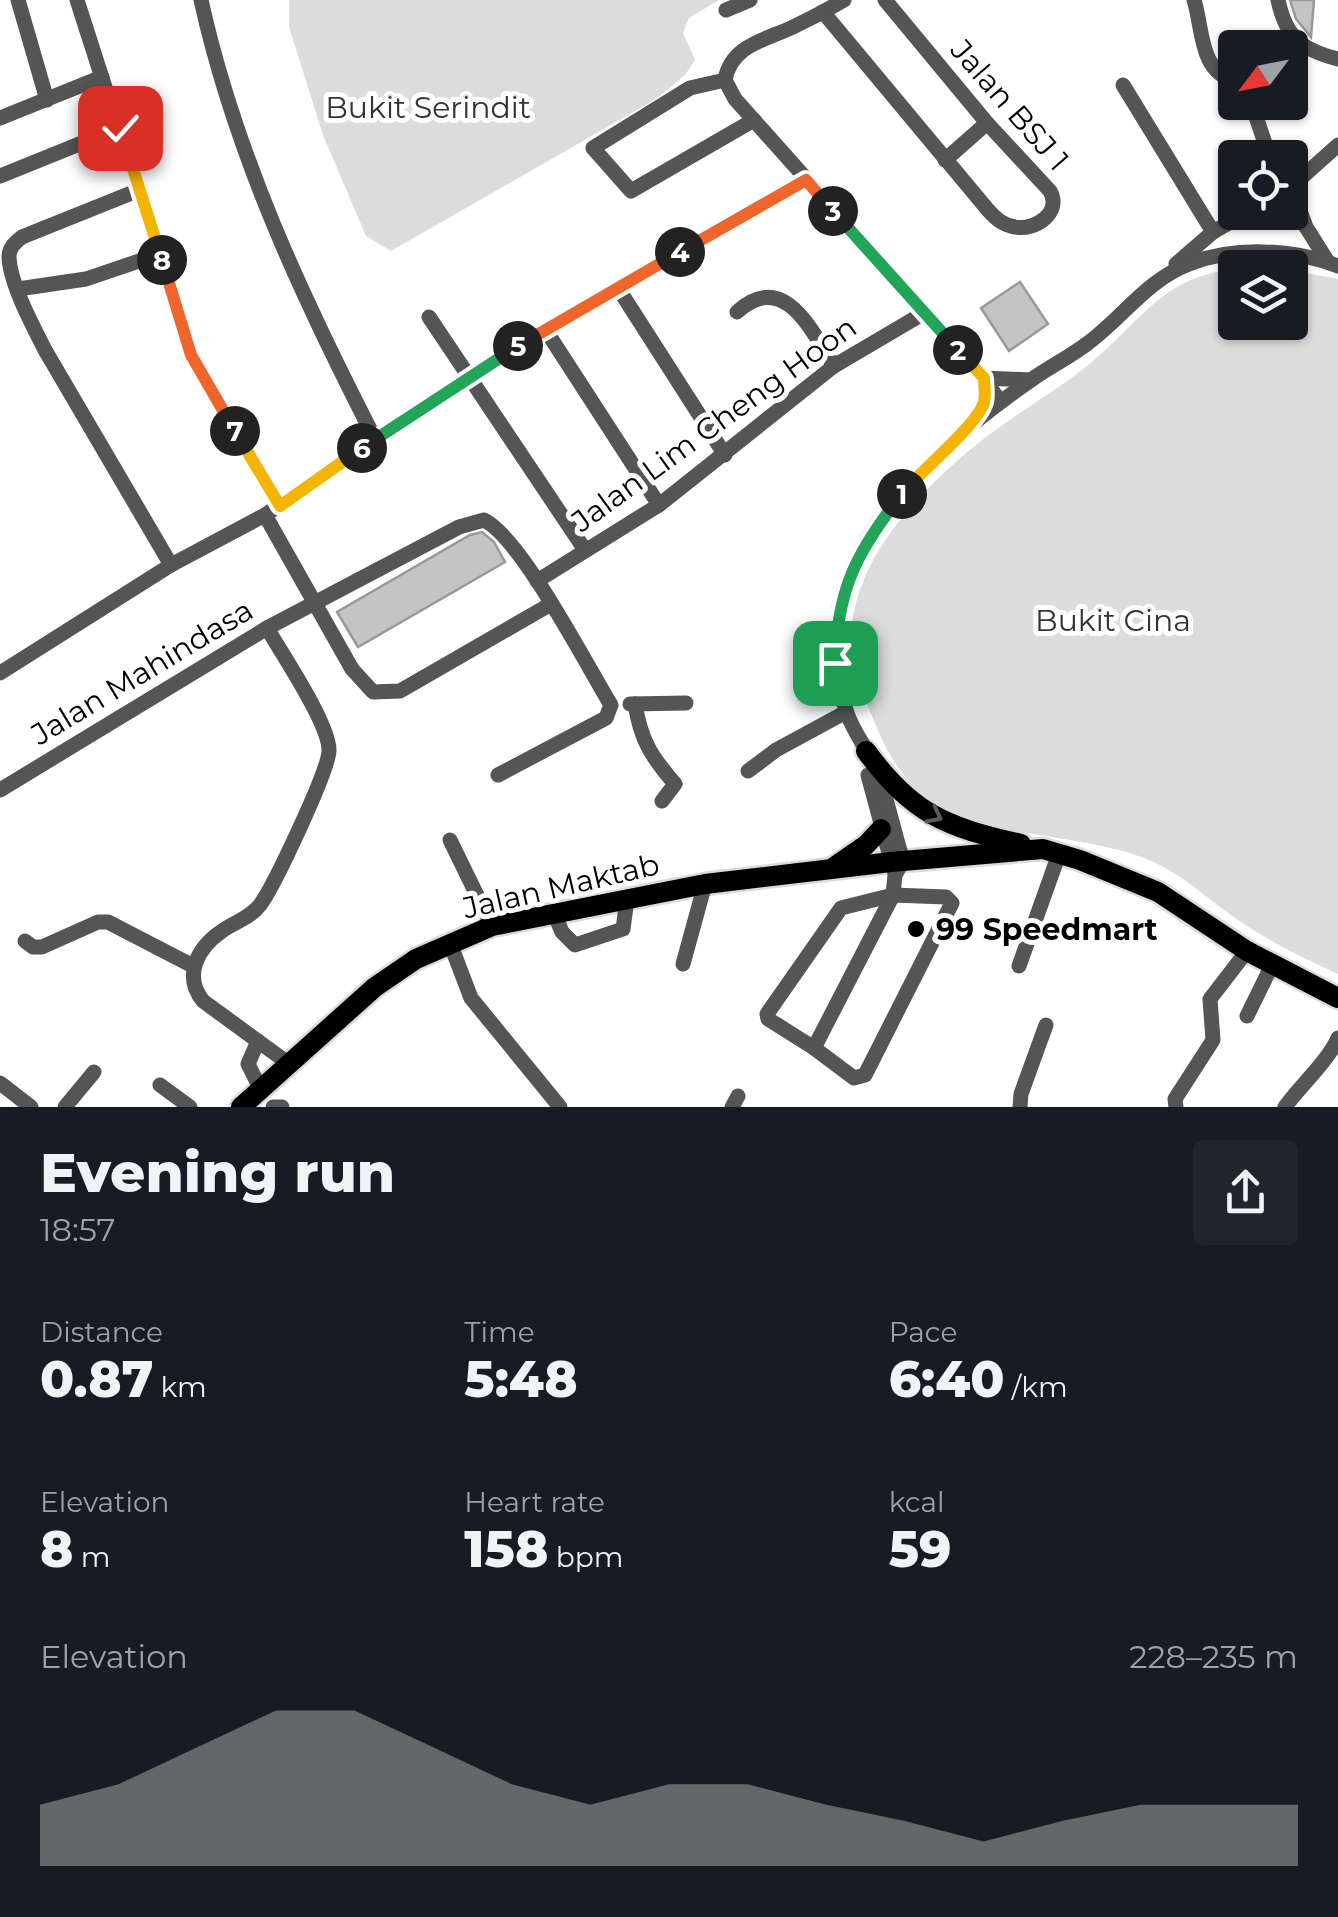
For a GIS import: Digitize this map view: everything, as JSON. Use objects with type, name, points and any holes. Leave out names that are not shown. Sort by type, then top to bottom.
[{"type":"main road","points":[[866,751],[890,784],[924,811],[976,834],[1051,852],[1130,878],[1247,951],[1338,998]]},
{"type":"main road","points":[[828,871],[866,845],[881,828]]},
{"type":"main road","name":"Jalan Maktab","points":[[241,1107],[375,987],[416,959],[492,926],[705,884],[1051,852]]},
{"type":"street","points":[[18,0],[47,100]]},
{"type":"street","points":[[77,0],[191,355],[272,510],[314,603],[363,684],[374,692],[400,691],[550,604]]},
{"type":"street","points":[[200,0],[225,94],[292,268],[375,439]]},
{"type":"street","points":[[726,10],[750,0]]},
{"type":"street","points":[[844,0],[741,51],[732,60],[725,80],[735,99],[984,378],[1000,402]]},
{"type":"street","name":"Jalan BSJ 1","points":[[885,0],[1055,200],[1054,207],[1036,224],[1012,227],[1000,222],[945,160]]},
{"type":"street","points":[[1194,0],[1201,46],[1218,72]]},
{"type":"street","points":[[1278,0],[1285,28],[1314,54],[1338,59]]},
{"type":"street","points":[[823,12],[945,160],[987,122]]},
{"type":"street","points":[[0,118],[102,77]]},
{"type":"street","points":[[725,80],[690,88],[592,148],[631,192],[754,120]]},
{"type":"street","points":[[1123,85],[1213,232]]},
{"type":"street","points":[[0,176],[120,128]]},
{"type":"street","points":[[1308,173],[1338,146]]},
{"type":"street","points":[[0,673],[171,565],[272,510],[546,329],[806,180]]},
{"type":"street","points":[[139,190],[22,237],[12,246],[9,257],[18,289],[46,350],[171,565]]},
{"type":"street","points":[[814,1048],[892,896],[896,866],[877,770],[846,712],[835,663],[839,607],[849,577],[885,515],[916,476],[972,423],[1089,343],[1218,229]]},
{"type":"street","points":[[1308,230],[1335,264]]},
{"type":"street","points":[[1161,276],[1193,262],[1228,254],[1262,252],[1335,264]]},
{"type":"street","points":[[18,289],[86,279],[160,254]]},
{"type":"street","points":[[618,288],[725,455]]},
{"type":"street","points":[[737,312],[750,302],[764,299],[792,304],[834,366]]},
{"type":"street","name":"Jalan Lim Cheng Hoon","points":[[536,581],[659,504],[834,366],[924,312]]},
{"type":"street","points":[[429,317],[585,550]]},
{"type":"street","points":[[546,329],[659,504]]},
{"type":"street","points":[[984,378],[1031,380]]},
{"type":"street","points":[[972,423],[985,401],[984,378]]},
{"type":"street","name":"Jalan Mahindasa","points":[[0,790],[268,628],[472,521],[484,520],[495,526],[536,581],[611,705]]},
{"type":"street","points":[[268,628],[326,733],[328,762],[261,904],[209,942],[193,966],[191,978],[204,1001],[288,1063]]},
{"type":"street","points":[[498,775],[606,718],[611,705],[686,703]]},
{"type":"street","points":[[636,704],[640,735],[676,784],[662,801]]},
{"type":"street","points":[[748,771],[776,750],[846,712]]},
{"type":"street","points":[[866,751],[881,828],[896,866]]},
{"type":"street","points":[[450,840],[492,926]]},
{"type":"street","points":[[1019,966],[1051,852]]},
{"type":"street","points":[[684,964],[705,884]]},
{"type":"street","points":[[892,896],[946,897],[952,903],[866,1075],[854,1078],[814,1048],[768,1019],[767,1014],[841,908],[892,896]]},
{"type":"street","points":[[554,913],[562,932],[575,944],[623,929],[628,899]]},
{"type":"street","points":[[25,941],[42,947],[98,922],[108,922],[193,966]]},
{"type":"street","points":[[450,944],[471,998],[560,1107]]},
{"type":"street","points":[[1176,1107],[1175,1099],[1213,1040],[1210,999],[1247,951]]},
{"type":"street","points":[[1247,1016],[1272,965]]},
{"type":"street","points":[[1020,1107],[1046,1025]]},
{"type":"street","points":[[1285,1107],[1338,1038]]},
{"type":"street","points":[[258,1041],[248,1064],[260,1088]]},
{"type":"street","points":[[65,1107],[94,1072]]},
{"type":"street","points":[[0,1083],[31,1107]]},
{"type":"street","points":[[160,1085],[190,1107]]},
{"type":"street","points":[[272,1107],[282,1107]]},
{"type":"green space","name":"Bukit Serindit","points":[[289,0],[719,0],[689,18],[683,33],[695,60],[685,75],[656,99],[391,251],[366,236],[323,135],[289,27]]},
{"type":"green space","name":"Bukit Cina","points":[[1218,272],[1218,340],[1308,340],[1308,273],[1338,279],[1338,974],[1262,935],[1182,878],[1144,858],[981,822],[932,801],[903,774],[889,752],[855,668],[853,620],[860,591],[872,562],[909,509],[953,464],[1087,366],[1153,304],[1188,281]]},
{"type":"building","points":[[1290,0],[1314,0],[1311,37],[1296,19]]},
{"type":"building","points":[[1020,282],[1048,324],[1009,351],[981,308]]},
{"type":"building","points":[[482,532],[494,542],[505,562],[358,647],[337,612],[470,535]]},
{"type":"place","name":"99 Speedmart","points":[[916,929]]},
{"type":"route","points":[[120,128],[191,355],[280,506],[468,377],[806,180],[984,378],[985,401],[972,423],[916,476],[860,553],[839,607],[835,663]]}]
